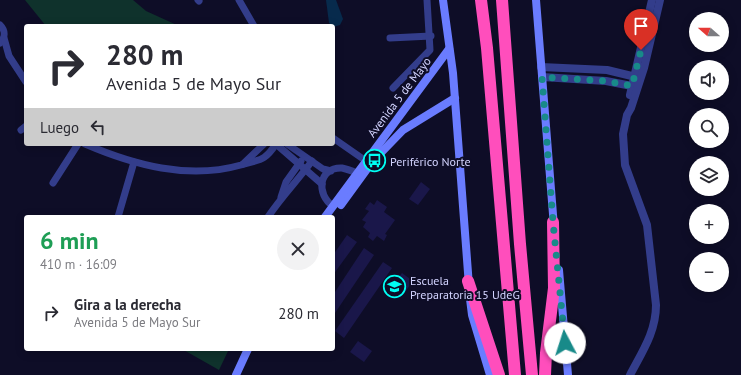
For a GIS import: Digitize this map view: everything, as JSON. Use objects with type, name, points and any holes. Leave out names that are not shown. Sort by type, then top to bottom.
[{"type":"highway","points":[[481,0],[487,48],[515,375]]},
{"type":"highway","points":[[502,0],[520,244],[532,375]]},
{"type":"highway","points":[[546,375],[546,353],[554,288],[553,222]]},
{"type":"highway","points":[[468,281],[499,375]]},
{"type":"main road","points":[[443,0],[455,98],[468,281],[472,315],[490,375]]},
{"type":"main road","points":[[536,0],[553,222],[568,375]]},
{"type":"main road","name":"Avenida 5 de Mayo","points":[[326,215],[449,48]]},
{"type":"main road","name":"Avenida 5 de Mayo","points":[[333,215],[373,161],[403,130],[455,98]]},
{"type":"main road","points":[[236,375],[247,351]]},
{"type":"street","points":[[239,0],[253,24]]},
{"type":"street","points":[[393,88],[430,50],[431,36],[427,0]]},
{"type":"street","points":[[638,77],[652,0]]},
{"type":"street","points":[[630,375],[653,331],[656,305],[647,225],[625,165],[623,134],[627,115],[660,0]]},
{"type":"street","points":[[0,25],[4,33],[2,41],[9,56],[24,79]]},
{"type":"street","points":[[390,38],[431,36]]},
{"type":"street","points":[[0,51],[9,56]]},
{"type":"street","points":[[542,67],[607,70],[638,77]]},
{"type":"street","points":[[606,81],[607,70]]},
{"type":"street","points":[[542,77],[606,81],[635,87]]},
{"type":"street","points":[[335,139],[366,161]]},
{"type":"street","points":[[53,183],[77,146]]},
{"type":"street","points":[[90,146],[134,162],[197,172],[228,169],[243,164],[258,162],[274,146]]},
{"type":"street","points":[[243,164],[262,146]]},
{"type":"street","points":[[278,146],[322,184]]},
{"type":"street","points":[[290,146],[323,169],[331,171]]},
{"type":"street","points":[[280,199],[286,182],[305,156]]},
{"type":"street","points":[[269,215],[280,199],[293,187],[312,161]]},
{"type":"street","points":[[119,215],[134,162]]},
{"type":"street","points":[[333,206],[323,195],[322,184],[327,174],[331,171],[342,168],[357,173]]},
{"type":"green space","points":[[25,0],[133,0],[146,11],[175,24],[44,24]]},
{"type":"green space","points":[[186,351],[228,351],[219,370]]},
{"type":"water","points":[[326,0],[336,0],[343,19],[340,25],[335,26],[335,24],[329,23]]},
{"type":"building","points":[[421,182],[430,189],[418,205],[409,199]]},
{"type":"building","points":[[377,200],[387,207],[384,212],[395,220],[385,234],[387,235],[384,241],[377,236],[373,241],[368,237],[370,233],[363,227],[366,222],[362,220],[369,211],[365,209],[370,202],[374,205]]},
{"type":"building","points":[[347,235],[357,242],[335,272],[335,252]]},
{"type":"building","points":[[364,248],[374,255],[335,313],[335,292]]},
{"type":"building","points":[[383,262],[392,268],[344,338],[335,331]]},
{"type":"building","points":[[402,273],[413,281],[405,292],[394,283]]},
{"type":"building","points":[[358,341],[372,351],[364,362],[350,352]]},
{"type":"place","name":"Periférico Norte","points":[[375,161]]},
{"type":"place","name":"Escuela Preparatoria 15 UdeG","points":[[394,287]]},
{"type":"route","points":[[565,343],[560,280],[553,222],[553,206],[542,77],[606,81],[632,86],[641,50]]}]
